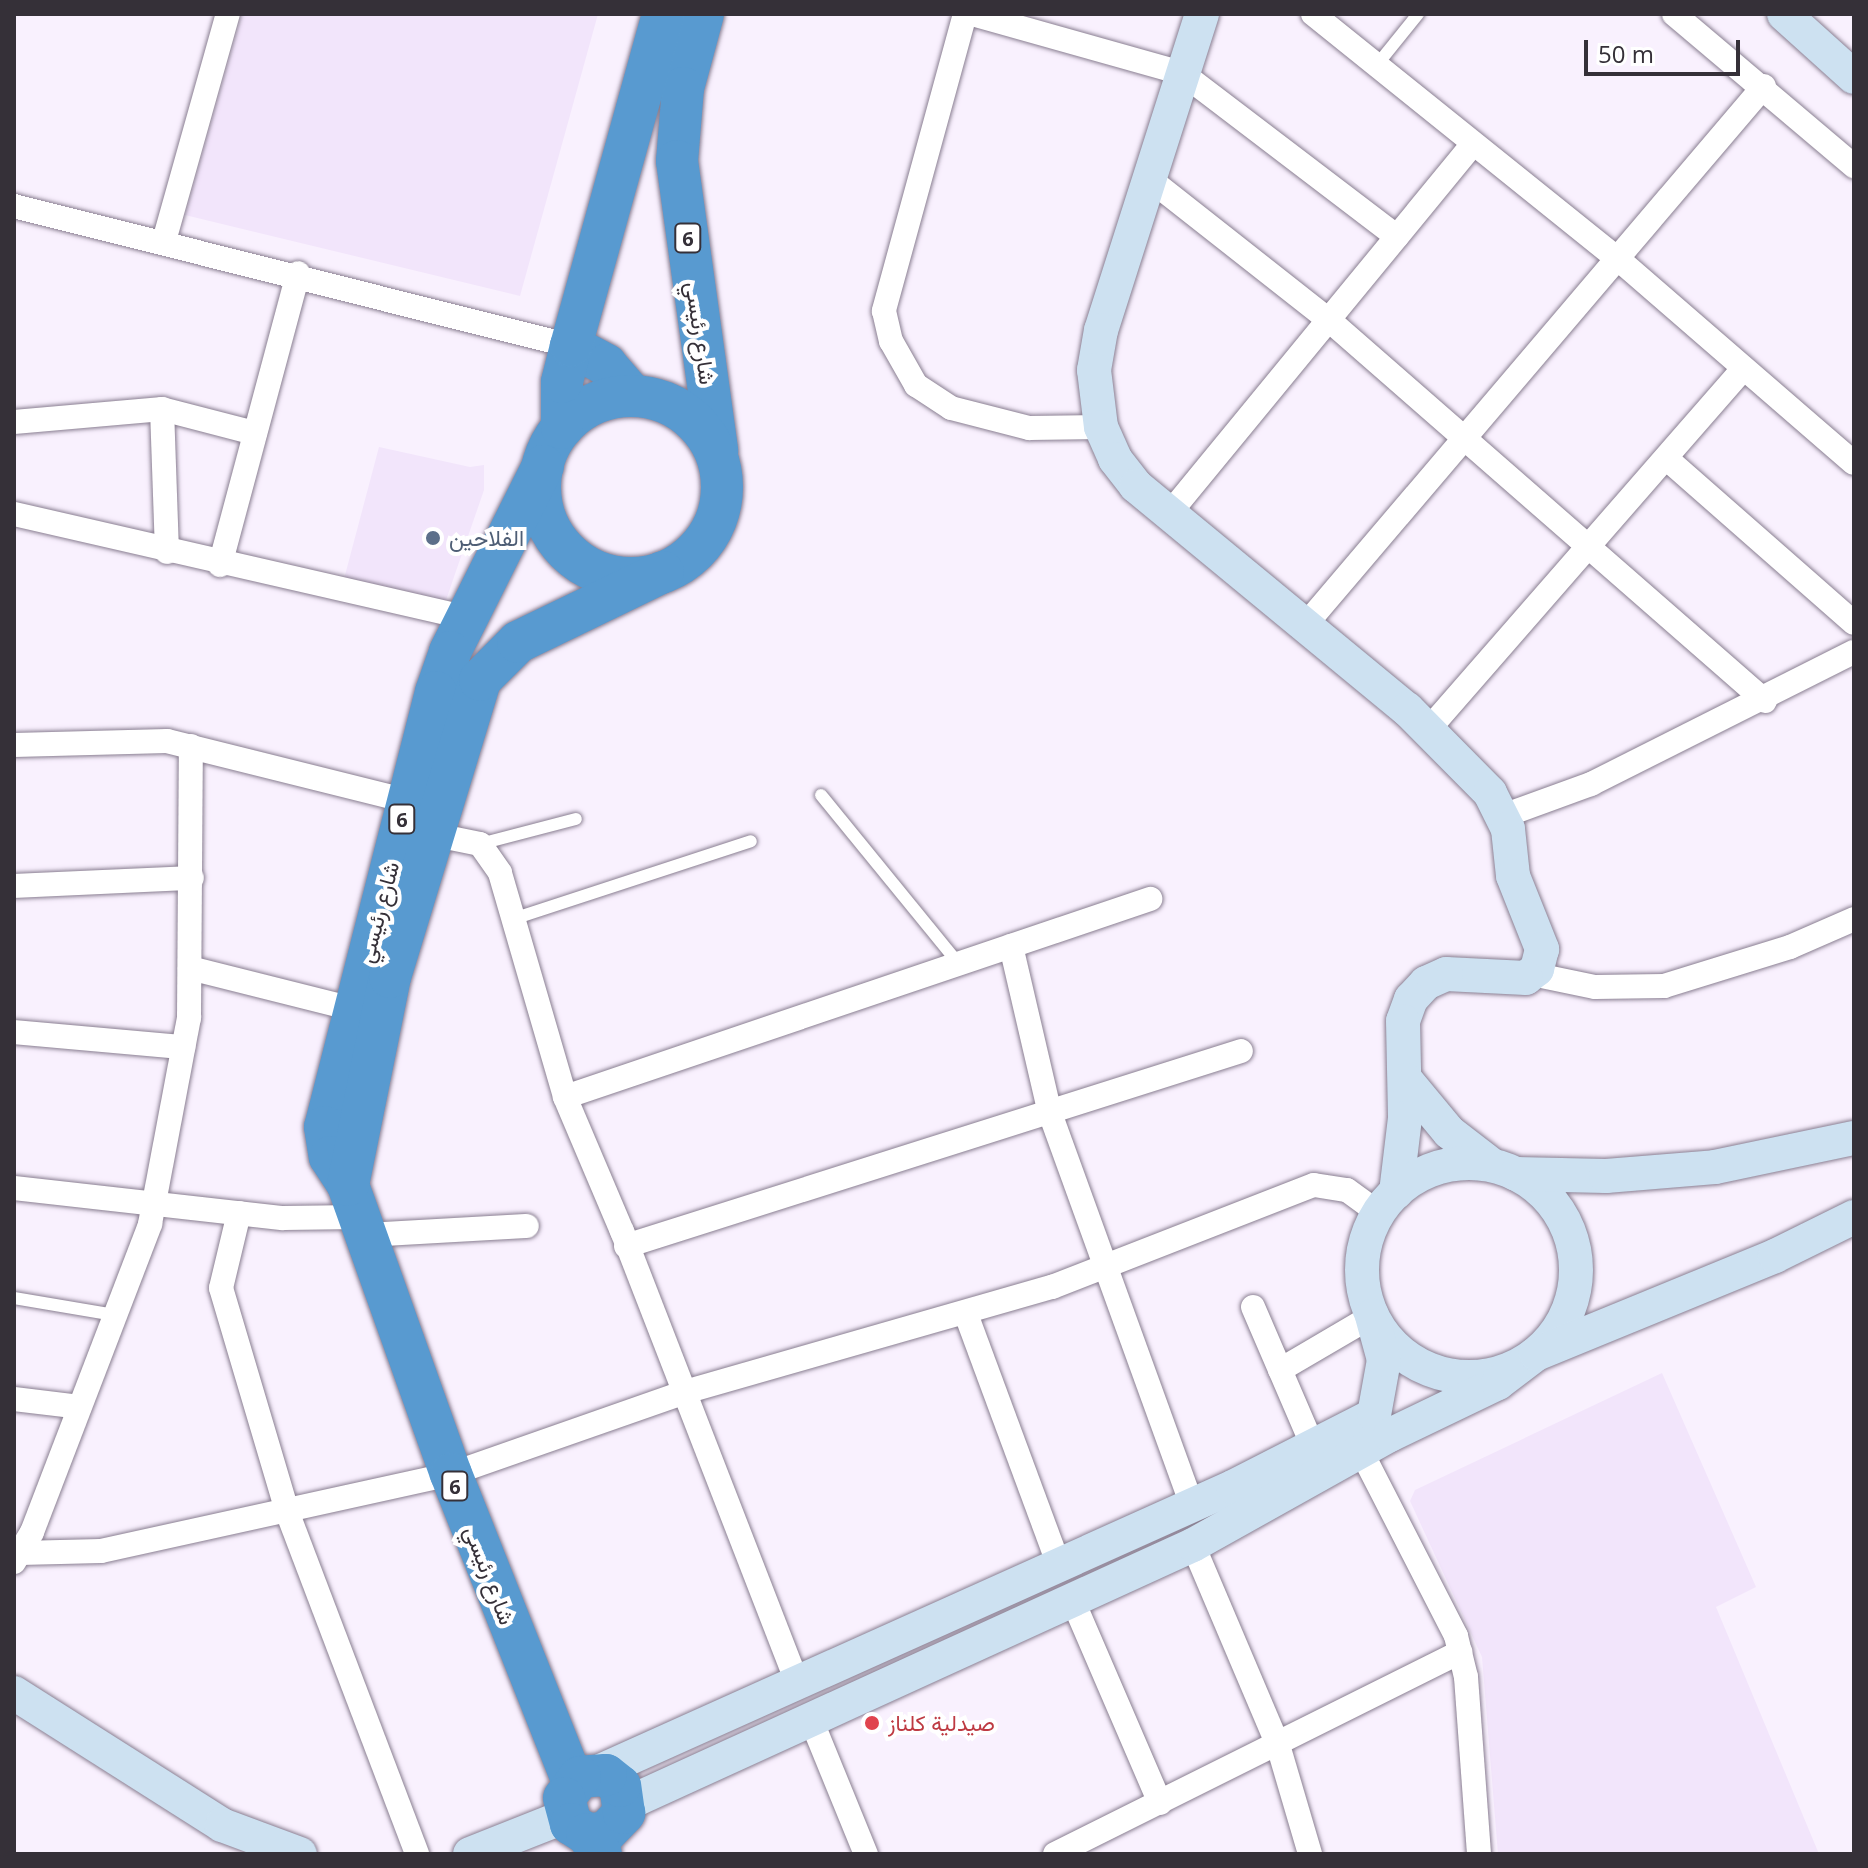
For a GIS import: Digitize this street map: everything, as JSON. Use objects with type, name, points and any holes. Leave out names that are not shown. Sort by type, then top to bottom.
[{"type":"highway","name":"شارع رئيسي","points":[[562,428],[562,382],[663,14]]},
{"type":"highway","name":"شارع رئيسي","points":[[357,1212],[390,977],[473,696],[488,669],[543,628],[686,559],[712,529],[722,490],[677,161],[680,108],[703,14]]},
{"type":"highway","points":[[571,346],[606,365],[632,395]]},
{"type":"highway","name":"شارع رئيسي","points":[[598,1818],[451,1474],[357,1212],[330,1157],[325,1127],[436,692],[467,618],[562,428],[593,404],[632,395],[682,411],[709,440],[719,464]]},
{"type":"highway","name":"شارع رئيسي","points":[[543,466],[546,518],[576,559],[612,576],[663,572]]},
{"type":"street","points":[[164,241],[228,14]]},
{"type":"street","points":[[965,14],[884,311],[891,341],[916,385],[951,408],[1029,428],[1101,427]]},
{"type":"street","points":[[972,14],[1182,73],[1397,237]]},
{"type":"street","points":[[1202,14],[1147,177],[1096,351],[1094,390],[1101,427],[1125,473],[1169,514],[1307,623],[1428,730],[1490,793],[1503,816],[1513,876],[1542,949],[1532,974]]},
{"type":"street","points":[[1313,14],[1472,145],[1617,258],[1741,371],[1854,463]]},
{"type":"street","points":[[1674,14],[1764,86],[1854,166]]},
{"type":"street","points":[[1784,14],[1854,77]]},
{"type":"street","points":[[1307,623],[1764,86]]},
{"type":"street","points":[[1169,514],[1472,145]]},
{"type":"street","points":[[1147,177],[1329,320],[1591,544],[1765,701]]},
{"type":"street","points":[[14,206],[298,273],[571,346]]},
{"type":"street","points":[[220,565],[298,273]]},
{"type":"street","points":[[1428,730],[1741,371]]},
{"type":"street","points":[[14,422],[162,409],[255,433]]},
{"type":"street","points":[[162,409],[167,552]]},
{"type":"street","points":[[1666,458],[1854,623]]},
{"type":"street","points":[[14,514],[220,565],[467,618]]},
{"type":"street","points":[[1503,816],[1591,784],[1765,701],[1854,652]]},
{"type":"street","points":[[14,745],[158,740],[407,801]]},
{"type":"street","points":[[191,746],[190,968],[183,1047],[154,1203],[80,1407],[17,1557],[101,1551],[288,1514],[451,1474],[685,1392],[966,1314],[1103,1268],[1314,1185],[1347,1190],[1387,1202],[1441,1167],[1606,1176],[1715,1167],[1854,1138]]},
{"type":"street","points":[[431,834],[480,844],[500,873],[516,918],[565,1097],[685,1392],[798,1685]]},
{"type":"street","points":[[14,886],[192,878]]},
{"type":"street","points":[[565,1097],[1150,899]]},
{"type":"street","points":[[598,1818],[798,1685],[1374,1415],[1384,1360],[1362,1263],[1387,1202],[1406,1080],[1403,1021],[1411,999],[1426,983],[1457,972],[1520,980],[1532,974],[1595,987],[1664,986],[1790,947],[1854,919]]},
{"type":"street","points":[[1011,946],[1050,1113],[1103,1268],[1191,1503]]},
{"type":"street","points":[[190,968],[353,1009]]},
{"type":"street","points":[[14,1032],[183,1047]]},
{"type":"street","points":[[626,1246],[1241,1051]]},
{"type":"street","points":[[470,1854],[598,1818],[1193,1545],[1361,1451],[1498,1383],[1536,1354],[1557,1331],[1571,1303],[1576,1273],[1573,1243],[1561,1214],[1542,1191],[1449,1132],[1406,1080]]},
{"type":"street","points":[[14,1188],[239,1213],[357,1212],[527,1226]]},
{"type":"street","points":[[239,1213],[221,1288],[288,1514],[417,1854]]},
{"type":"street","points":[[1372,1316],[1407,1356],[1445,1375],[1477,1378],[1509,1370],[1536,1354],[1775,1256],[1854,1217]]},
{"type":"street","points":[[1253,1307],[1313,1446]]},
{"type":"street","points":[[966,1314],[1058,1563]]},
{"type":"street","points":[[1280,1370],[1372,1316]]},
{"type":"street","points":[[14,1399],[80,1407]]},
{"type":"street","points":[[1361,1451],[1450,1621],[1460,1652],[1479,1854]]},
{"type":"street","points":[[1193,1545],[1278,1745],[1310,1854]]},
{"type":"street","points":[[1073,1601],[1160,1803]]},
{"type":"street","points":[[1055,1854],[1460,1652]]},
{"type":"street","points":[[14,1693],[222,1825],[300,1854]]},
{"type":"street","points":[[812,1722],[866,1854]]},
{"type":"lane","points":[[1376,66],[1418,14]]},
{"type":"lane","points":[[821,795],[958,963]]},
{"type":"lane","points":[[480,844],[576,819]]},
{"type":"lane","points":[[516,918],[751,841]]},
{"type":"lane","points":[[14,1298],[115,1315]]},
{"type":"shaded area","points":[[242,14],[598,14],[520,296],[185,215]]},
{"type":"shaded area","points":[[379,447],[470,467],[484,465],[484,490],[445,603],[344,579]]},
{"type":"shaded area","points":[[1662,1373],[1756,1587],[1716,1607],[1819,1854],[1498,1854],[1482,1657],[1410,1501],[1415,1490]]},
{"type":"place","name":"الفلاحين","points":[[433,538]]},
{"type":"place","name":"صيدلية كلناز","points":[[872,1723]]}]
